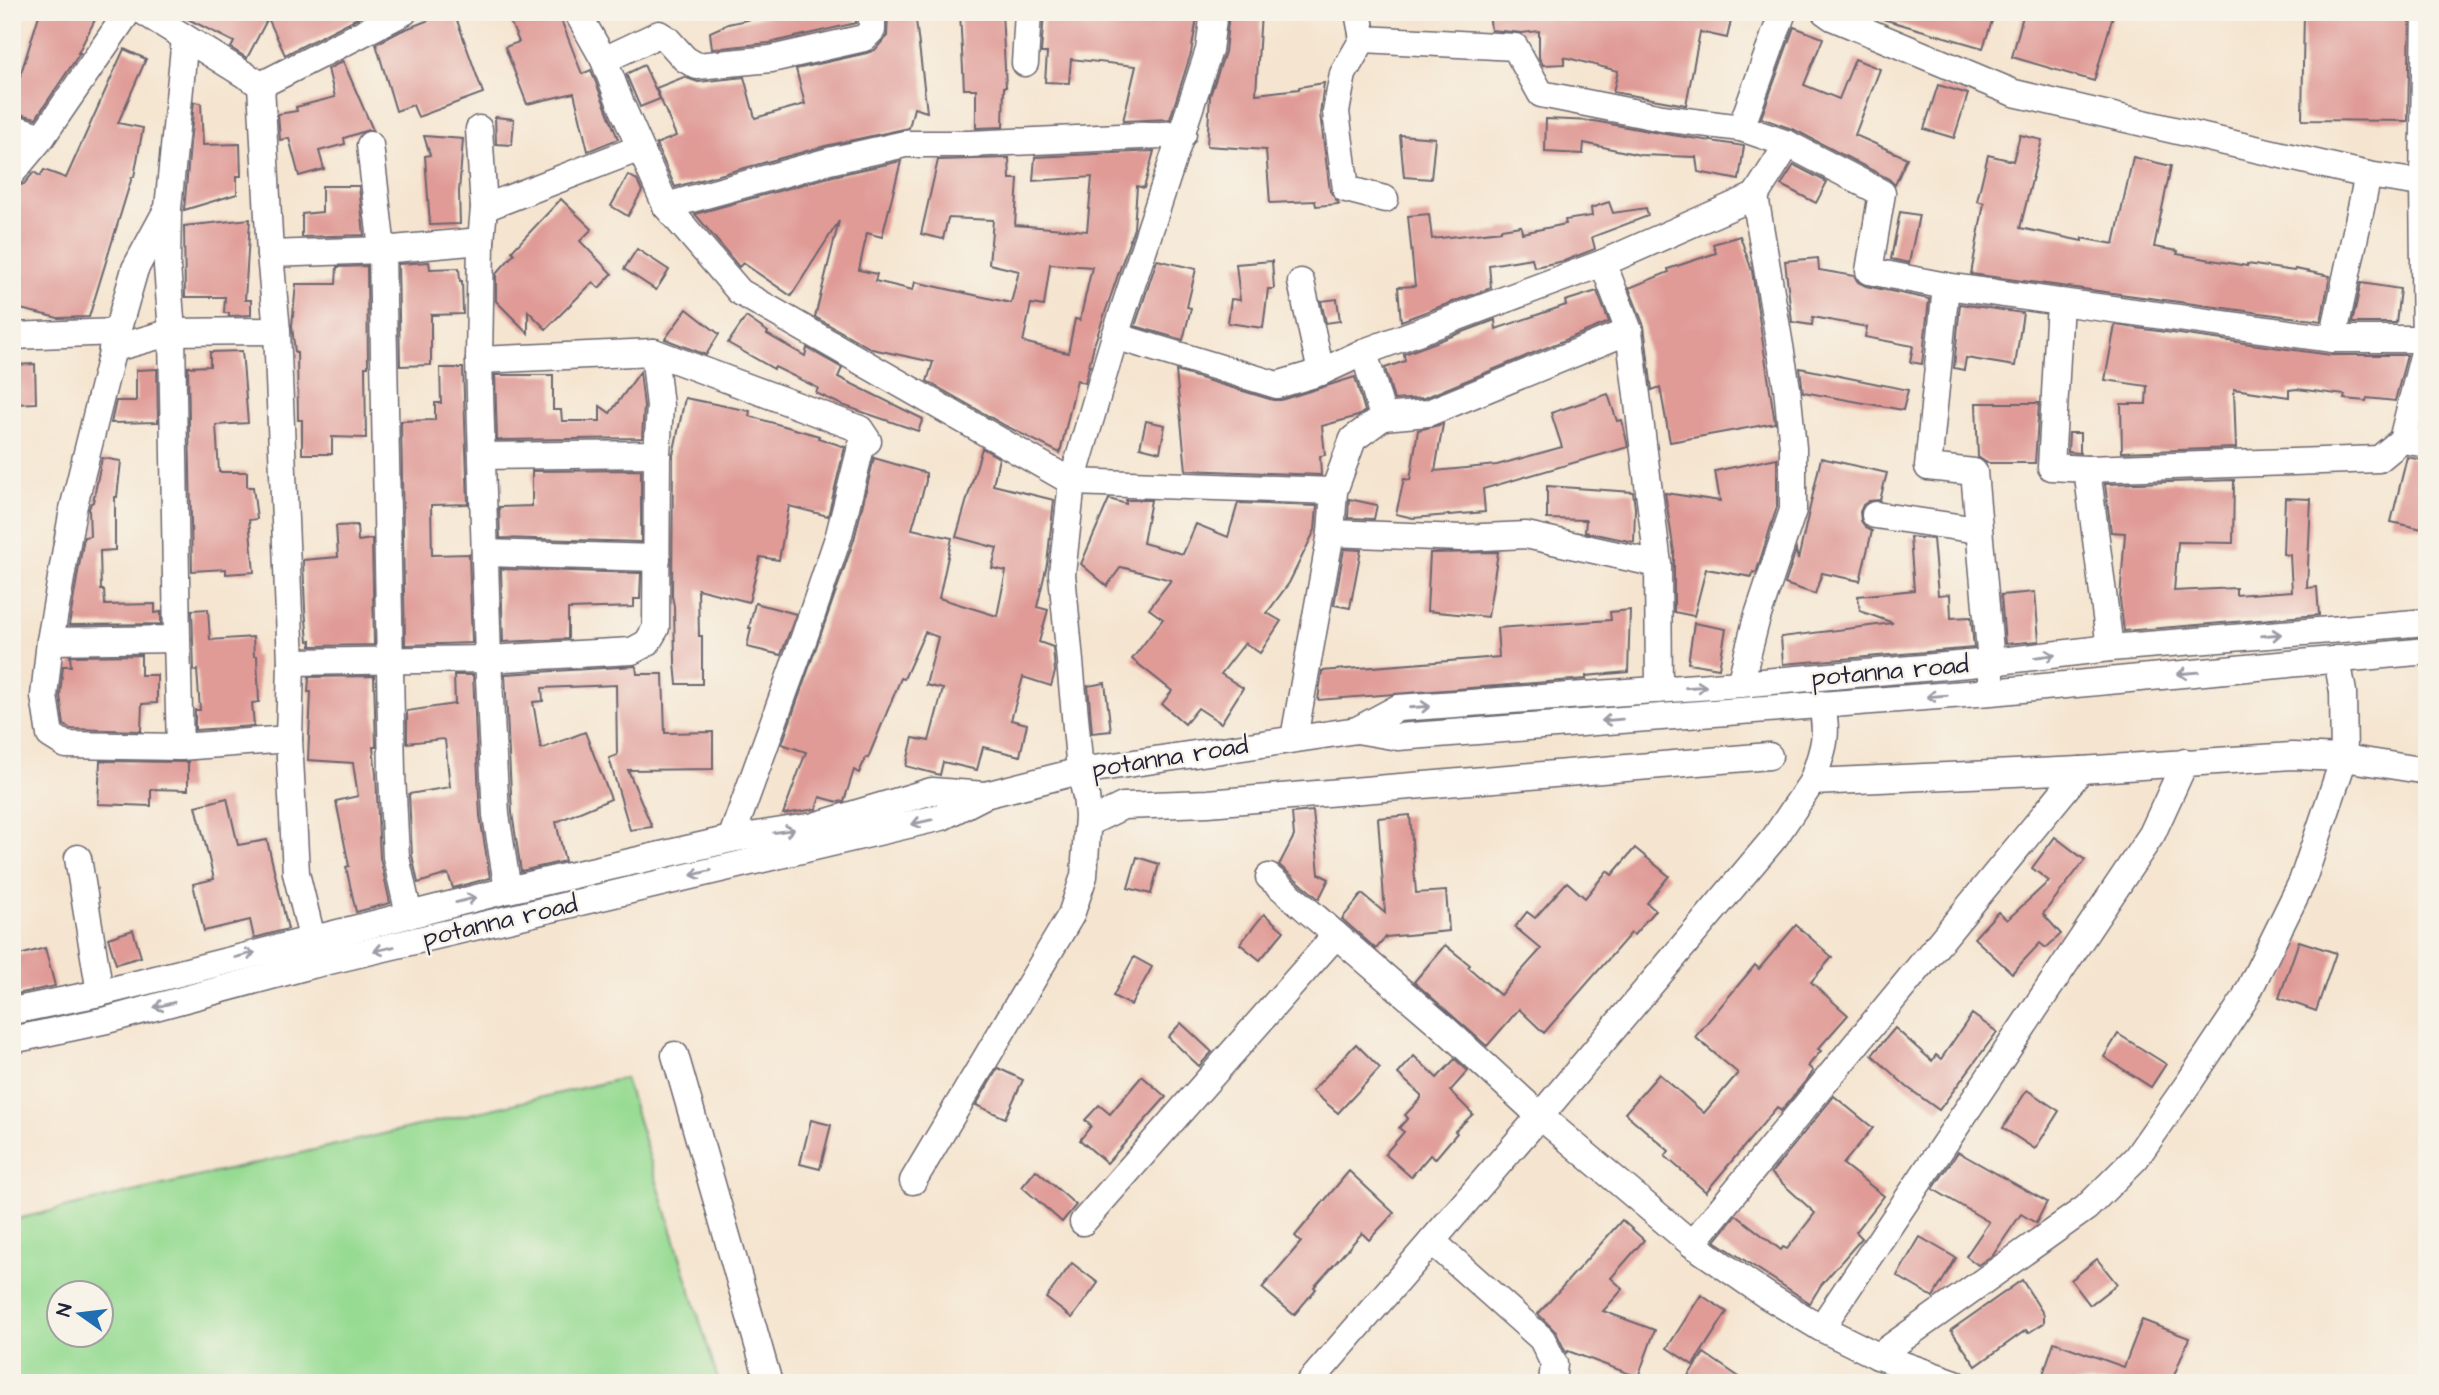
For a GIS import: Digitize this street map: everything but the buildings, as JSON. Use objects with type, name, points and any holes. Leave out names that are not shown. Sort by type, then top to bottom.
[{"type":"street","points":[[12,173],[42,137],[128,12]]},
{"type":"street","points":[[144,12],[261,85]]},
{"type":"street","points":[[261,85],[404,12]]},
{"type":"street","points":[[577,12],[604,60],[666,206],[740,292],[1072,482],[1334,491]]},
{"type":"street","points":[[604,60],[659,34],[685,59],[697,66],[771,59],[864,38],[872,30],[872,12]]},
{"type":"street","points":[[1025,63],[1028,12]]},
{"type":"street","points":[[913,1181],[1071,915],[1084,876],[1087,812],[1080,771],[1062,574],[1072,482],[1115,336],[1209,50],[1214,12]]},
{"type":"street","points":[[1358,12],[1363,39],[1343,74],[1336,112],[1346,189],[1385,199]]},
{"type":"street","points":[[1741,128],[1783,12]]},
{"type":"street","points":[[2060,302],[2051,467],[2087,469],[2379,459],[2414,442],[2425,348],[2426,12]]},
{"type":"street","points":[[1830,14],[2014,93],[2368,175],[2425,184]]},
{"type":"street","points":[[180,747],[172,332],[167,266],[168,208],[185,38]]},
{"type":"street","points":[[1363,39],[1516,47],[1541,94],[1662,118],[1741,128],[1788,144],[1882,193],[1869,271],[1946,286],[2333,339],[2425,339]]},
{"type":"street","points":[[261,85],[277,331],[291,662],[289,739],[296,873],[312,938]]},
{"type":"street","points":[[12,127],[42,137]]},
{"type":"street","points":[[479,129],[484,208],[479,359],[488,659],[496,815],[508,890]]},
{"type":"street","points":[[666,206],[829,161],[905,144],[969,144],[1183,134]]},
{"type":"street","points":[[1115,336],[1278,385],[1321,372],[1364,352],[1603,263],[1755,196],[1788,144]]},
{"type":"street","points":[[370,145],[382,250],[389,661],[396,857],[409,915]]},
{"type":"street","points":[[484,208],[640,148]]},
{"type":"street","points":[[2333,339],[2368,175]]},
{"type":"street","points":[[1740,684],[1756,621],[1793,510],[1793,448],[1787,388],[1755,196]]},
{"type":"street","points":[[168,208],[135,269],[113,338],[73,509],[50,641],[44,696],[50,735],[66,745],[180,747],[289,739]]},
{"type":"street","points":[[270,254],[382,250],[481,241]]},
{"type":"street","points":[[1603,263],[1629,331],[1658,564],[1659,690]]},
{"type":"street","points":[[1301,282],[1321,372]]},
{"type":"street","points":[[1946,286],[1928,467],[1974,472],[1991,662],[1990,692]]},
{"type":"street","points":[[12,336],[84,333],[113,338],[172,332],[277,331]]},
{"type":"street","points":[[1294,738],[1331,533],[1334,491],[1353,439],[1383,417],[1428,413],[1629,331]]},
{"type":"street","points":[[479,359],[654,352],[860,429],[868,441],[860,447],[839,535],[730,839]]},
{"type":"street","points":[[291,662],[488,659],[632,651],[647,643],[656,628],[657,454],[660,406],[654,352]]},
{"type":"street","points":[[1364,352],[1383,417]]},
{"type":"street","points":[[482,456],[657,454]]},
{"type":"street","points":[[2087,469],[2110,648]]},
{"type":"street","points":[[1875,515],[1978,530]]},
{"type":"street","points":[[1331,533],[1462,538],[1526,535],[1658,564]]},
{"type":"street","points":[[485,553],[657,558]]},
{"type":"street","name":"potanna road","points":[[1357,730],[1398,708],[1740,684],[1991,662],[2110,648],[2427,622]]},
{"type":"street","points":[[50,641],[177,639]]},
{"type":"street","name":"potanna road","points":[[12,1040],[107,1020],[312,965],[942,817],[985,794],[1080,771],[1357,730],[1398,737],[1824,722],[1990,692],[2340,676],[2427,651]]},
{"type":"street","points":[[1878,1356],[2086,1208],[2136,1158],[2244,999],[2302,883],[2344,758],[2340,676]]},
{"type":"street","points":[[1309,1383],[1541,1116],[1775,837],[1812,782],[1824,722]]},
{"type":"street","points":[[1087,812],[1123,806],[1216,802],[1769,756]]},
{"type":"street","points":[[1812,782],[2081,770],[2292,756],[2344,758],[2427,771]]},
{"type":"street","points":[[1821,1328],[2152,834],[2185,762]]},
{"type":"street","points":[[1692,1244],[2081,770]]},
{"type":"street","name":"potanna road","points":[[12,1011],[100,993],[508,890],[730,839],[814,826],[932,791],[985,794]]},
{"type":"street","points":[[78,858],[100,993]]},
{"type":"street","points":[[1269,877],[1443,1027],[1541,1116],[1692,1244],[1766,1295],[1821,1328],[1878,1356],[1955,1383]]},
{"type":"street","points":[[1083,1222],[1336,935]]},
{"type":"street","points":[[675,1055],[769,1383]]},
{"type":"street","points":[[1432,1241],[1542,1339],[1554,1364],[1552,1383]]},
{"type":"green space","points":[[625,1078],[719,1383],[12,1383],[12,1220]]}]
